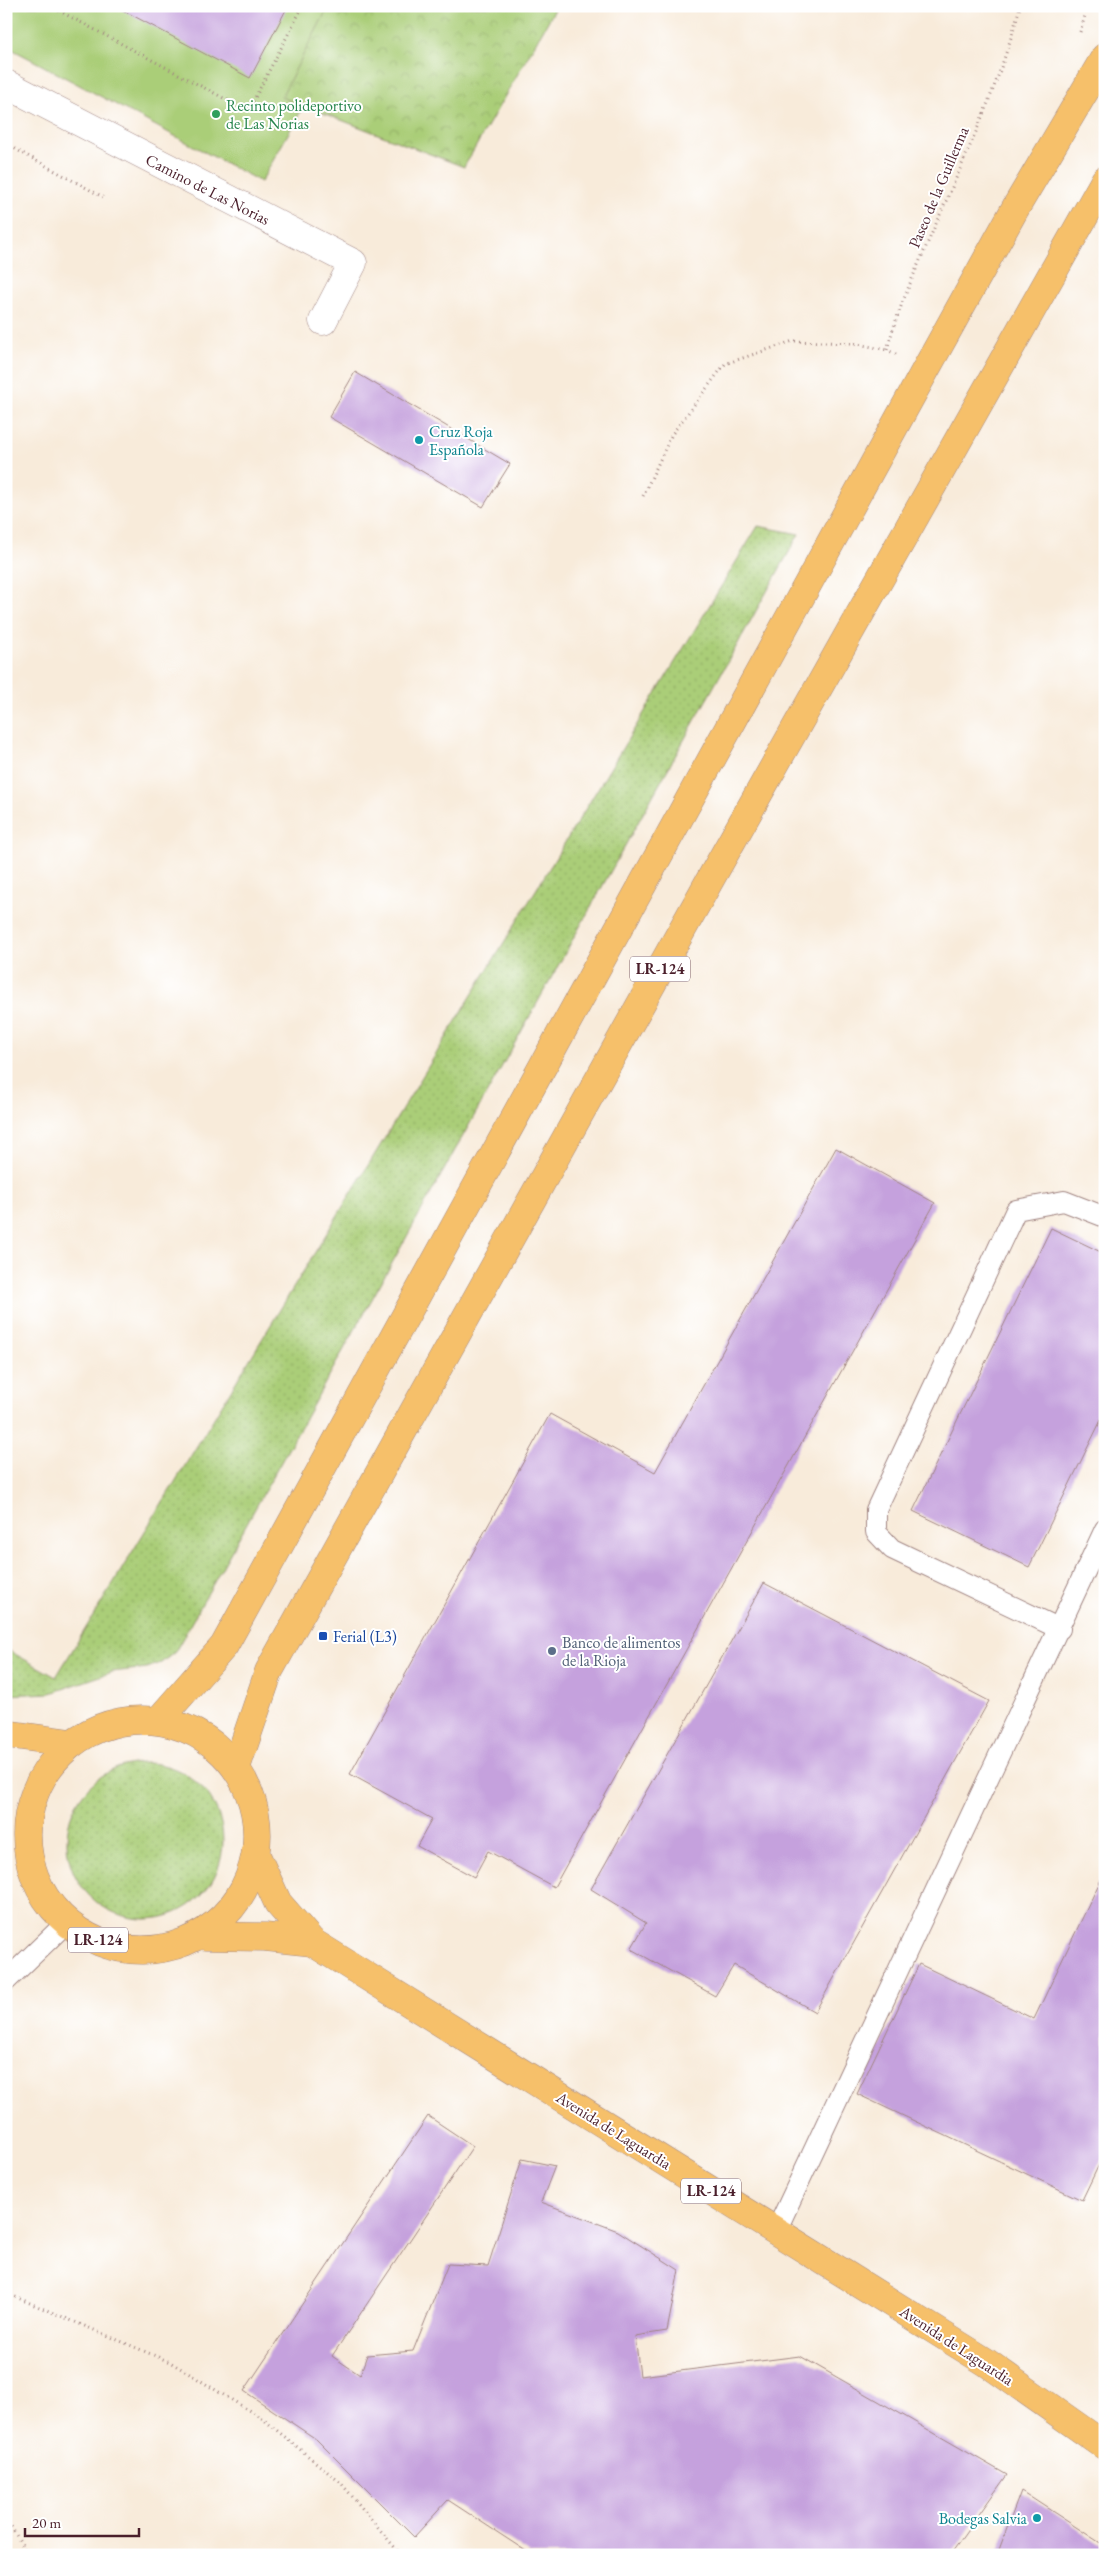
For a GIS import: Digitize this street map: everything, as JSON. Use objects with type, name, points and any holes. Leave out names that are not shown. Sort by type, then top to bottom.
[{"type":"main road","points":[[159,1720],[224,1646],[921,378],[1016,207],[1098,68]]},
{"type":"main road","name":"LR-124","points":[[236,1768],[269,1671],[716,869],[1105,180]]},
{"type":"main road","name":"LR-124","points":[[134,1719],[159,1720],[203,1736],[236,1768],[248,1789],[255,1812],[256,1855],[247,1882],[230,1915],[205,1936],[148,1950],[140,1950],[118,1947],[87,1936],[60,1917],[40,1890],[28,1860],[26,1828],[32,1795],[48,1766],[71,1743],[91,1731],[112,1722],[134,1719]]},
{"type":"main road","points":[[6,1734],[71,1743]]},
{"type":"main road","points":[[6,1838],[28,1860]]},
{"type":"main road","name":"LR-124","points":[[256,1855],[278,1903],[312,1942]]},
{"type":"main road","name":"Avenida de Laguardia","points":[[205,1936],[264,1937],[312,1942],[986,2362],[1105,2446]]},
{"type":"street","name":"Camino de Las Norias","points":[[6,84],[353,263],[323,321]]},
{"type":"lane","points":[[1060,1629],[892,1549],[876,1532],[876,1510],[1016,1210],[1064,1201],[1105,1217]]},
{"type":"lane","points":[[776,2231],[1060,1629],[1105,1529]]},
{"type":"lane","points":[[6,1981],[67,1922]]},
{"type":"path","points":[[50,6],[248,111],[303,6]]},
{"type":"path","name":"Paseo de la Guillerma","points":[[887,350],[897,313],[978,126],[1013,32],[1020,6]]},
{"type":"path","points":[[6,144],[103,197]]},
{"type":"path","points":[[643,496],[672,434],[725,364],[792,341],[853,343],[887,350],[904,357]]},
{"type":"path","points":[[6,2293],[170,2362],[263,2419],[341,2483],[400,2555]]},
{"type":"path","points":[[6,2518],[28,2555]]},
{"type":"green space","name":"Recinto polideportivo de Las Norias","points":[[6,6],[360,6],[261,182],[6,46]]},
{"type":"green space","points":[[329,6],[557,6],[464,167],[281,97]]},
{"type":"green space","points":[[758,526],[799,534],[175,1652],[161,1663],[147,1668],[112,1672],[51,1693],[6,1695],[6,1649],[56,1677]]},
{"type":"green space","points":[[137,1763],[153,1763],[168,1766],[182,1772],[200,1786],[214,1804],[220,1818],[223,1841],[220,1864],[214,1878],[200,1896],[182,1910],[168,1916],[153,1919],[137,1919],[122,1916],[108,1910],[90,1896],[80,1884],[70,1864],[67,1849],[67,1833],[70,1818],[76,1804],[90,1786],[102,1776],[122,1766]]},
{"type":"building","points":[[115,6],[288,6],[250,78]]},
{"type":"building","name":"Cruz Roja Española","points":[[355,372],[510,464],[483,507],[329,417]]},
{"type":"building","name":"Banco de alimentos de la Rioja","points":[[836,1148],[935,1203],[554,1887],[488,1851],[474,1877],[417,1846],[432,1819],[350,1774],[550,1414],[655,1472]]},
{"type":"building","points":[[1051,1228],[1105,1254],[1105,1412],[1029,1567],[913,1511]]},
{"type":"building","points":[[764,1583],[989,1701],[815,2012],[734,1965],[715,1996],[631,1949],[646,1923],[591,1889]]},
{"type":"building","points":[[1105,1871],[1105,2152],[1082,2200],[857,2094],[919,1964],[1034,2019]]},
{"type":"building","points":[[428,2116],[473,2146],[332,2356],[360,2375],[367,2355],[413,2351],[448,2264],[488,2266],[522,2159],[555,2166],[541,2202],[618,2231],[679,2270],[667,2331],[635,2336],[640,2376],[800,2356],[1007,2475],[950,2555],[532,2555],[448,2500],[414,2537],[316,2439],[244,2391]]},
{"type":"building","name":"Bodegas Salvia","points":[[1021,2491],[1105,2546],[1105,2555],[997,2555]]},
{"type":"place","name":"Recinto polideportivo de Las Norias","points":[[216,114]]},
{"type":"place","name":"Cruz Roja Española","points":[[419,440]]},
{"type":"place","name":"Ferial (L3)","points":[[323,1636]]},
{"type":"place","name":"Banco de alimentos de la Rioja","points":[[552,1651]]},
{"type":"place","name":"Bodegas Salvia","points":[[1037,2518]]}]
